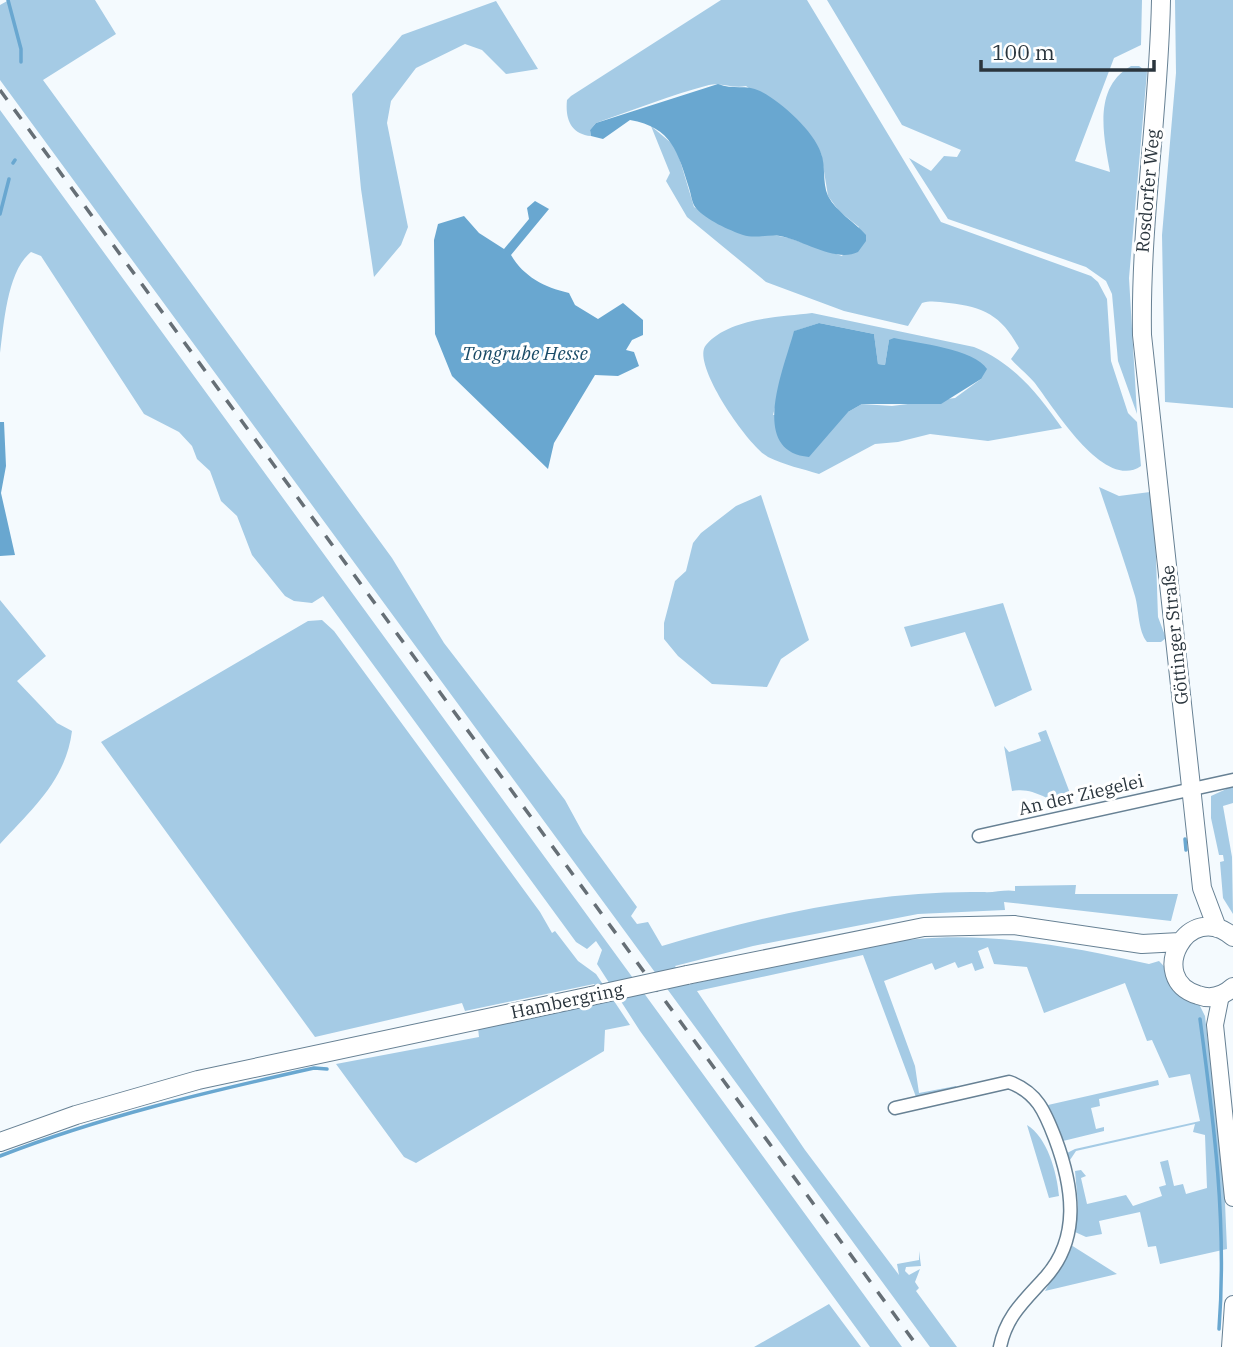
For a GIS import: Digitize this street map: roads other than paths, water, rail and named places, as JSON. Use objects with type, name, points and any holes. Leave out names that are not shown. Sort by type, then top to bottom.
[{"type":"main road","name":"Rosdorfer Weg","points":[[1146,383],[1142,335],[1142,256],[1160,60],[1161,0]]},
{"type":"main road","name":"Göttinger Straße","points":[[1146,383],[1202,888],[1196,929],[1225,932]]},
{"type":"main road","name":"Göttinger Straße","points":[[1202,888],[1225,932]]},
{"type":"main road","name":"Hambergring","points":[[0,1142],[76,1115],[198,1080],[924,927],[1014,925],[1142,944],[1180,942]]},
{"type":"main road","points":[[1196,929],[1180,942],[1173,962],[1176,975],[1183,987],[1201,996],[1227,991]]},
{"type":"main road","name":"Hambergring","points":[[1142,944],[1173,962]]},
{"type":"street","name":"An der Ziegelei","points":[[979,836],[1233,780]]},
{"type":"street","points":[[1215,1025],[1227,991]]},
{"type":"street","points":[[1201,996],[1215,1025],[1233,1198]]},
{"type":"street","points":[[895,1108],[1009,1082],[1034,1097],[1047,1118],[1070,1182],[1070,1224],[1055,1264],[1014,1311],[1000,1347]]},
{"type":"street","points":[[1230,1347],[1233,1304]]},
{"type":"water","points":[[718,84],[760,91],[804,126],[821,153],[828,196],[866,235],[866,241],[858,252],[840,255],[780,236],[748,236],[712,220],[695,206],[677,153],[671,144],[664,135],[644,123],[630,120],[603,139],[591,136],[590,130],[596,123]]},
{"type":"water","name":"Tongrube Hesse","points":[[535,201],[549,209],[511,255],[516,263],[528,275],[543,284],[569,293],[575,305],[598,319],[623,303],[643,320],[643,335],[632,340],[626,350],[634,352],[639,366],[618,376],[595,375],[554,443],[548,469],[452,376],[435,334],[434,240],[438,224],[464,216],[479,233],[504,249],[529,219],[527,208]]},
{"type":"water","points":[[819,323],[874,334],[878,364],[885,365],[889,340],[894,338],[971,356],[987,369],[981,379],[941,404],[862,404],[848,412],[809,457],[790,452],[779,440],[775,424],[778,385],[794,331]]},
{"type":"water","points":[[0,422],[4,422],[6,466],[1,493],[15,555],[0,556]]},
{"type":"waterway","points":[[8,0],[21,49],[21,62]]},
{"type":"waterway","points":[[0,214],[9,179]]},
{"type":"waterway","points":[[1185,839],[1186,850]]},
{"type":"waterway","points":[[1200,1019],[1220,1212],[1219,1329]]},
{"type":"waterway","points":[[0,1156],[77,1129],[156,1106],[314,1068],[327,1069]]},
{"type":"railway","points":[[0,90],[918,1347]]}]
